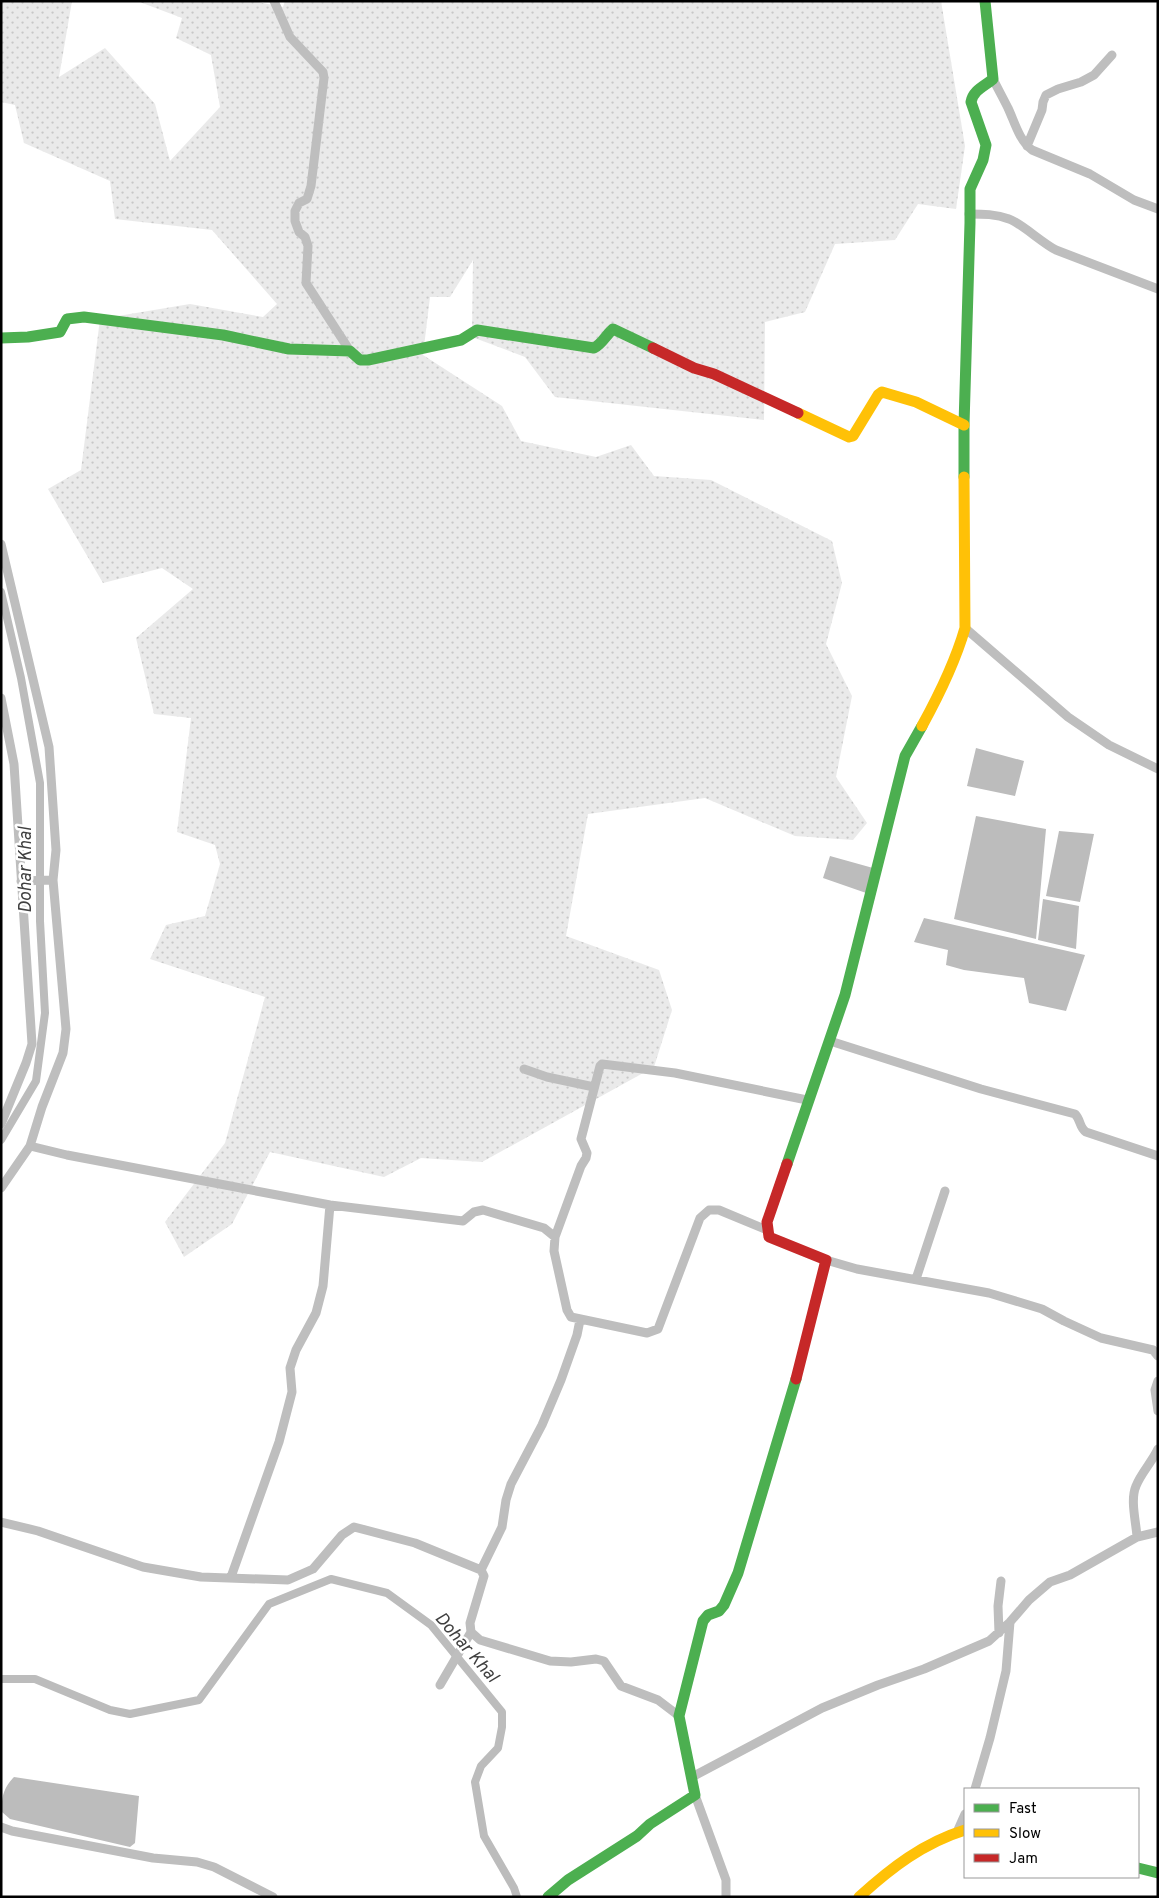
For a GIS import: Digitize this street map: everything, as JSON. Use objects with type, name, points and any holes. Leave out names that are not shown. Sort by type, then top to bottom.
[{"type":"street","points":[[274,1],[290,37],[323,72],[324,78],[311,186],[307,199],[299,203],[295,221],[299,232],[305,237],[308,246],[306,283],[350,351],[360,360],[368,360],[461,340],[477,330],[594,348],[602,344],[606,335],[612,329],[849,437],[853,436],[878,395],[882,392],[916,402],[964,425]]},
{"type":"street","points":[[985,1],[993,79],[1023,142],[1032,150],[1090,174],[1134,200],[1158,209]]},
{"type":"street","points":[[1027,146],[1046,95],[1094,75],[1112,55]]},
{"type":"street","points":[[993,79],[974,93],[971,99],[972,107],[985,136],[986,145],[970,187],[964,425],[965,628],[959,649],[939,695],[904,756],[845,995],[766,1222],[767,1230],[769,1237],[826,1260],[857,1269],[989,1293],[1042,1309],[1101,1338],[1153,1350],[1158,1356]]},
{"type":"street","points":[[969,214],[995,215],[1011,219],[1042,243],[1056,250],[1158,289]]},
{"type":"street","points":[[1,338],[60,332],[67,319],[84,317],[223,335],[289,349],[350,351]]},
{"type":"street","points":[[1,544],[49,747],[56,850],[51,881],[66,1029],[63,1053],[42,1107],[30,1146],[1,1188]]},
{"type":"street","points":[[965,628],[1068,717],[1109,745],[1158,769]]},
{"type":"street","points":[[1,698],[14,764],[26,881],[32,1044],[1,1124]]},
{"type":"street","points":[[26,881],[51,881]]},
{"type":"street","points":[[830,1041],[981,1089],[1075,1114],[1082,1129],[1086,1132],[1158,1156]]},
{"type":"street","points":[[767,1230],[719,1210],[709,1210],[700,1218],[658,1329],[647,1333],[580,1320],[571,1317],[566,1310],[554,1251],[555,1237],[581,1166],[586,1158],[587,1152],[581,1139],[594,1087],[602,1064],[675,1073],[807,1100]]},
{"type":"street","points":[[524,1069],[548,1077],[594,1087]]},
{"type":"street","points":[[30,1146],[330,1205],[463,1221],[474,1212],[483,1210],[544,1228],[555,1237]]},
{"type":"street","points":[[916,1279],[945,1191]]},
{"type":"street","points":[[231,1577],[279,1442],[292,1392],[290,1368],[296,1350],[316,1313],[323,1286],[330,1205]]},
{"type":"street","points":[[726,1897],[726,1880],[695,1795],[679,1716],[703,1621],[708,1615],[719,1611],[724,1605],[738,1573],[784,1422],[826,1260]]},
{"type":"street","points":[[481,1570],[502,1527],[506,1500],[511,1484],[542,1425],[561,1380],[577,1335],[580,1320]]},
{"type":"street","points":[[1158,1381],[1155,1390],[1158,1411]]},
{"type":"street","points":[[1137,1536],[1135,1487],[1158,1449]]},
{"type":"street","points":[[1,1522],[38,1531],[143,1568],[201,1577],[288,1580],[313,1569],[342,1535],[354,1527],[415,1543],[470,1564],[481,1570],[484,1576],[470,1623],[471,1632],[440,1685]]},
{"type":"street","points":[[692,1777],[822,1708],[924,1669],[989,1641],[1010,1622],[1029,1600],[1050,1582],[1070,1575],[1137,1536],[1158,1532]]},
{"type":"street","points":[[999,1633],[998,1606],[1001,1580]]},
{"type":"street","points":[[975,1788],[1006,1672],[1010,1622]]},
{"type":"street","points":[[471,1632],[480,1640],[550,1661],[571,1662],[596,1659],[604,1661],[621,1686],[658,1700],[679,1716]]},
{"type":"street","points":[[548,1897],[568,1880],[637,1836],[650,1824],[695,1795]]},
{"type":"street","points":[[859,1897],[879,1878],[912,1854],[940,1837],[961,1831],[964,1818]]},
{"type":"street","points":[[1,1827],[12,1832],[116,1852],[198,1862],[214,1867],[273,1897]]},
{"type":"street","points":[[1139,1868],[1158,1873]]},
{"type":"shaded area","points":[[1,1],[72,1],[59,77],[105,48],[155,104],[170,161],[220,107],[211,55],[176,38],[182,18],[137,1],[253,1],[283,7],[285,1],[941,1],[965,146],[956,209],[918,204],[895,240],[835,244],[805,312],[765,322],[764,420],[555,397],[525,357],[472,337],[473,260],[450,297],[430,297],[423,355],[502,406],[521,441],[596,457],[631,445],[654,476],[711,480],[832,541],[842,583],[826,644],[852,696],[836,777],[867,823],[853,840],[795,836],[705,798],[588,814],[566,936],[659,970],[672,1010],[654,1067],[482,1162],[421,1158],[384,1177],[270,1152],[232,1224],[184,1257],[165,1222],[225,1143],[265,997],[150,959],[166,925],[205,916],[220,864],[215,845],[177,832],[191,718],[154,714],[136,638],[193,589],[162,568],[103,583],[48,489],[81,470],[100,319],[190,304],[263,317],[277,304],[212,230],[115,219],[110,181],[24,143],[15,105],[1,102]]},
{"type":"shaded area","points":[[976,748],[1024,761],[1015,796],[967,786]]},
{"type":"shaded area","points":[[976,816],[1046,829],[1036,939],[954,919]]},
{"type":"shaded area","points":[[1059,831],[1094,834],[1080,902],[1046,896]]},
{"type":"shaded area","points":[[830,856],[873,868],[869,894],[823,878]]},
{"type":"shaded area","points":[[1043,899],[1079,906],[1076,949],[1038,940]]},
{"type":"shaded area","points":[[924,918],[1085,955],[1066,1011],[1029,1003],[1024,978],[964,970],[946,965],[948,950],[914,942]]},
{"type":"shaded area","points":[[14,1777],[139,1796],[135,1843],[130,1847],[10,1819],[2,1812],[2,1802],[4,1793]]},
{"type":"waterway","name":"Dohar Khal","points":[[1,592],[21,678],[40,783],[40,921],[45,1013],[36,1081],[1,1140]]},
{"type":"waterway","name":"Dohar Khal","points":[[1,1679],[35,1679],[110,1710],[130,1714],[199,1700],[269,1604],[331,1579],[387,1593],[431,1625],[502,1712],[502,1727],[498,1748],[481,1766],[475,1782],[484,1836],[514,1888],[517,1897]]},
{"type":"traffic: fast","points":[[964,477],[970,189],[983,160],[986,145],[971,102],[974,94],[993,79],[985,1]]},
{"type":"traffic: fast","points":[[1,338],[28,337],[60,332],[67,319],[84,317],[223,335],[289,349],[350,351],[360,360],[368,360],[461,340],[477,330],[594,348],[613,329],[653,348]]},
{"type":"traffic: fast","points":[[787,1164],[845,995],[905,756],[922,726]]},
{"type":"traffic: fast","points":[[548,1897],[568,1880],[637,1836],[650,1824],[695,1795],[679,1716],[703,1621],[708,1615],[719,1611],[724,1605],[738,1573],[796,1379]]},
{"type":"traffic: fast","points":[[1139,1868],[1158,1873]]},
{"type":"traffic: slow","points":[[798,413],[849,437],[853,436],[878,395],[882,392],[916,402],[964,425]]},
{"type":"traffic: slow","points":[[922,726],[946,678],[965,628],[964,477]]},
{"type":"traffic: slow","points":[[859,1897],[883,1876],[921,1849],[964,1830]]},
{"type":"traffic: jam","points":[[653,348],[798,413]]},
{"type":"traffic: jam","points":[[787,1164],[767,1222],[769,1237],[826,1260],[796,1379]]}]
